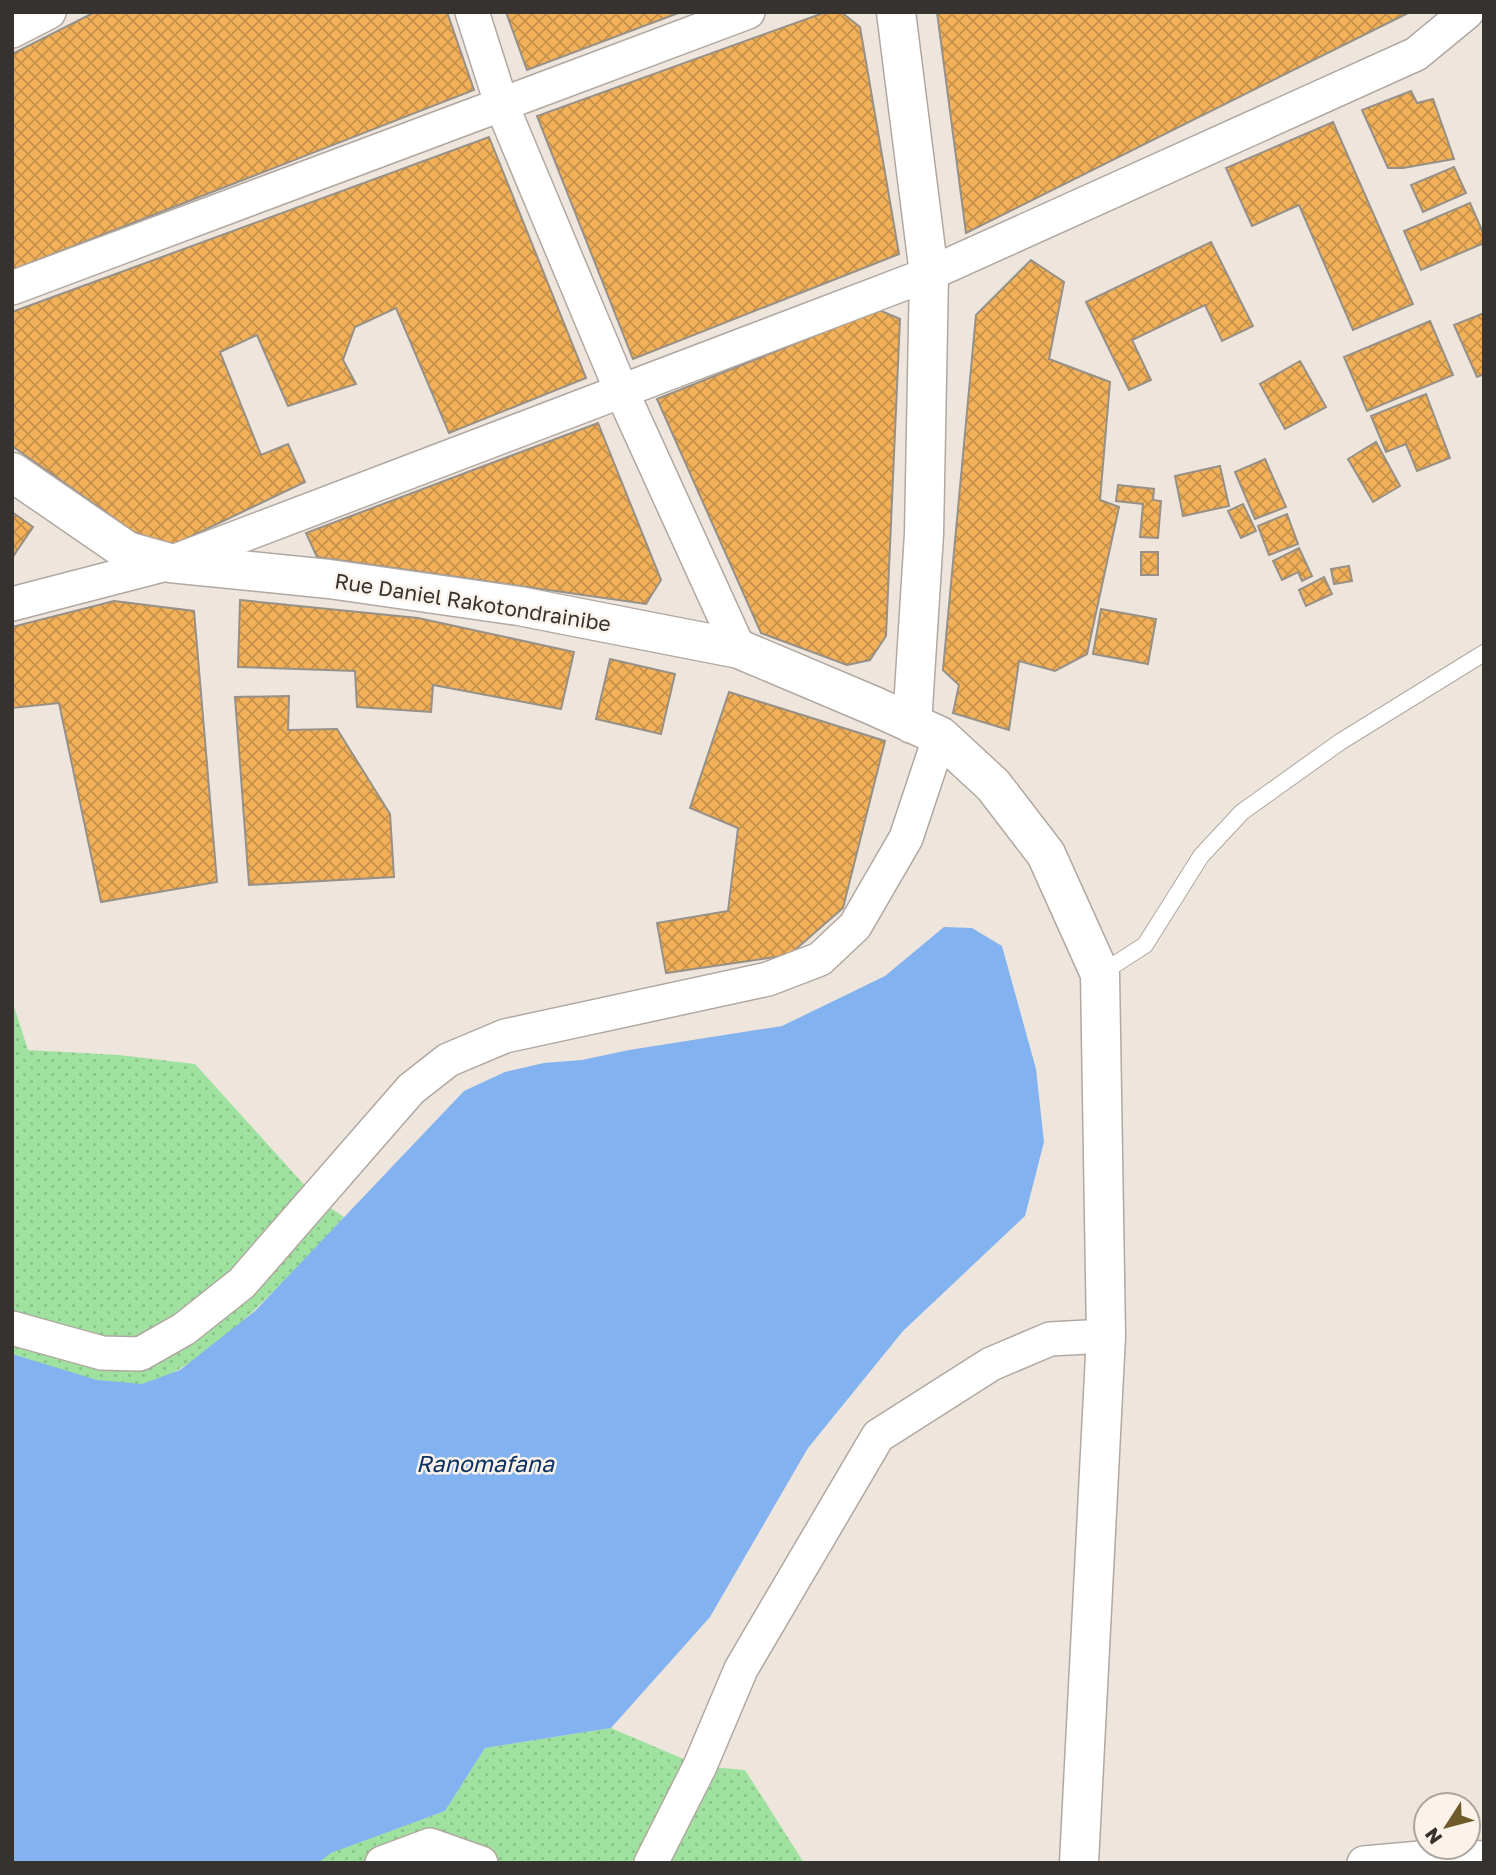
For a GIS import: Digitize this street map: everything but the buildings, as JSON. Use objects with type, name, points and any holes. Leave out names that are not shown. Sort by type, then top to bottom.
[{"type":"street","points":[[12,31],[49,12]]},
{"type":"street","points":[[472,12],[502,106],[621,390],[739,649]]},
{"type":"street","points":[[12,288],[748,12]]},
{"type":"street","points":[[12,1328],[102,1353],[140,1354],[184,1329],[242,1283],[411,1089],[448,1060],[505,1036],[768,979],[820,959],[855,926],[906,838],[926,730],[924,534],[929,274],[896,12]]},
{"type":"street","points":[[12,604],[170,563],[929,274],[1416,54],[1466,12]]},
{"type":"street","name":"Rue Daniel Rakotondrainibe","points":[[12,472],[127,551],[170,563],[329,579],[519,606],[739,649],[926,730],[993,785],[1046,853],[1100,974]]},
{"type":"street","points":[[1079,1863],[1105,1336],[1100,974]]},
{"type":"street","points":[[651,1863],[700,1766],[741,1669],[878,1436],[991,1364],[1050,1339],[1105,1336]]},
{"type":"street","points":[[382,1863],[430,1845],[481,1863]]},
{"type":"street","points":[[1364,1863],[1443,1856],[1484,1858]]},
{"type":"lane","points":[[1100,974],[1145,945],[1201,856],[1242,812],[1339,743],[1484,653]]},
{"type":"green space","points":[[12,1000],[28,1050],[119,1055],[195,1064],[316,1198],[344,1217],[278,1287],[221,1340],[165,1377],[141,1384],[111,1383],[76,1375],[12,1354]]},
{"type":"green space","points":[[611,1728],[700,1766],[745,1770],[804,1863],[318,1863],[330,1853],[445,1811],[485,1748]]},
{"type":"water","name":"Ranomafana","points":[[944,927],[972,928],[1002,946],[1036,1069],[1044,1142],[1025,1216],[903,1331],[808,1448],[710,1617],[611,1728],[485,1748],[445,1811],[331,1853],[318,1863],[12,1863],[12,1354],[97,1380],[142,1384],[180,1370],[255,1311],[464,1091],[505,1072],[544,1063],[582,1060],[782,1026],[885,976]]}]
